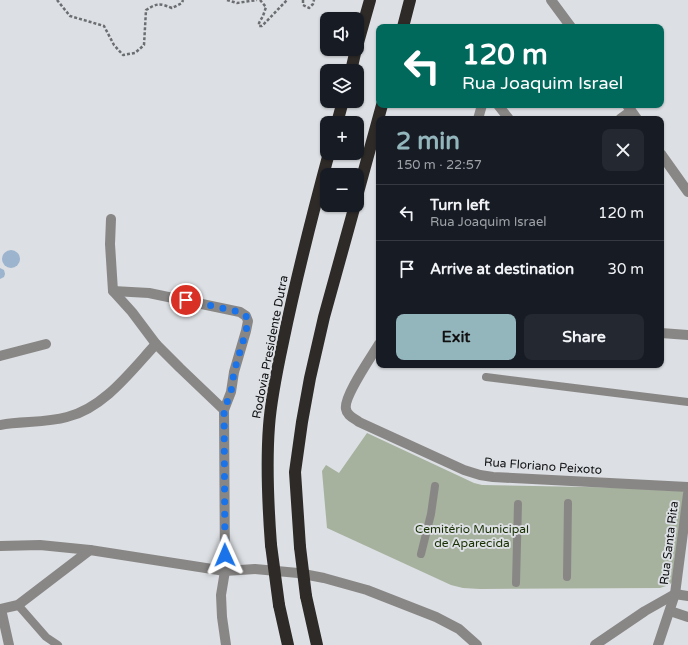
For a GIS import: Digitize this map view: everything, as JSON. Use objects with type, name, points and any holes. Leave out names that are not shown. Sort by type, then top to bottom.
[{"type":"highway","points":[[364,22],[370,0]]},
{"type":"highway","points":[[404,24],[410,0]]},
{"type":"highway","points":[[364,171],[376,127]]},
{"type":"highway","name":"Rodovia Presidente Dutra","points":[[288,645],[279,604],[271,545],[267,470],[269,425],[276,379],[291,303],[327,160]]},
{"type":"highway","points":[[317,645],[306,596],[300,547],[295,472],[310,378],[324,317],[352,212]]},
{"type":"street","points":[[551,0],[569,24]]},
{"type":"street","points":[[500,108],[507,116]]},
{"type":"street","points":[[664,158],[688,192]]},
{"type":"street","points":[[111,219],[110,244],[113,291],[132,312],[156,344],[224,410]]},
{"type":"street","points":[[113,291],[149,293],[186,300],[240,312],[246,316],[248,321],[234,372],[231,392],[224,410],[225,571],[221,595],[226,645]]},
{"type":"street","points":[[664,332],[688,335]]},
{"type":"street","points":[[0,356],[46,344]]},
{"type":"street","points":[[0,425],[68,417],[89,409],[106,396],[156,344]]},
{"type":"street","name":"Rua Floriano Peixoto","points":[[376,349],[353,386],[346,402],[346,409],[349,415],[359,422],[464,470],[493,477],[688,487]]},
{"type":"street","name":"Rua Santa Rita","points":[[658,645],[675,594],[688,494]]},
{"type":"street","points":[[0,546],[40,545],[90,550],[225,571],[255,569],[298,573],[324,578],[367,590],[436,617],[459,629],[477,645]]},
{"type":"street","points":[[9,645],[0,609],[18,605],[90,550]]},
{"type":"street","points":[[595,645],[645,611],[675,594],[688,596]]},
{"type":"street","points":[[670,611],[688,617]]},
{"type":"lane","points":[[486,377],[688,402]]},
{"type":"lane","points":[[421,554],[431,514],[435,486]]},
{"type":"lane","points":[[568,503],[568,577]]},
{"type":"lane","points":[[516,583],[518,504]]},
{"type":"lane","points":[[18,605],[46,637],[58,645]]},
{"type":"path","points":[[57,0],[70,16],[104,26],[114,45],[123,55],[135,53],[144,45],[146,10],[156,4],[162,4],[172,8],[182,3],[183,0]]},
{"type":"path","points":[[227,0],[237,3],[258,0],[266,7],[259,26],[262,26],[286,0]]},
{"type":"path","points":[[303,0],[303,4],[309,8],[313,4],[314,0]]},
{"type":"green space","name":"Cemitério Municipal de Aparecida","points":[[367,433],[474,483],[482,485],[687,489],[676,578],[669,585],[660,588],[463,588],[451,585],[327,528],[322,471],[326,465],[339,473]]},
{"type":"building","points":[[11,250],[17,253],[20,259],[17,265],[11,268],[5,265],[2,259],[5,253]]},
{"type":"building","points":[[0,268],[4,270],[5,274],[4,277],[0,279]]},
{"type":"route","points":[[186,300],[240,312],[246,316],[248,321],[234,372],[231,392],[224,410],[225,555]]}]
